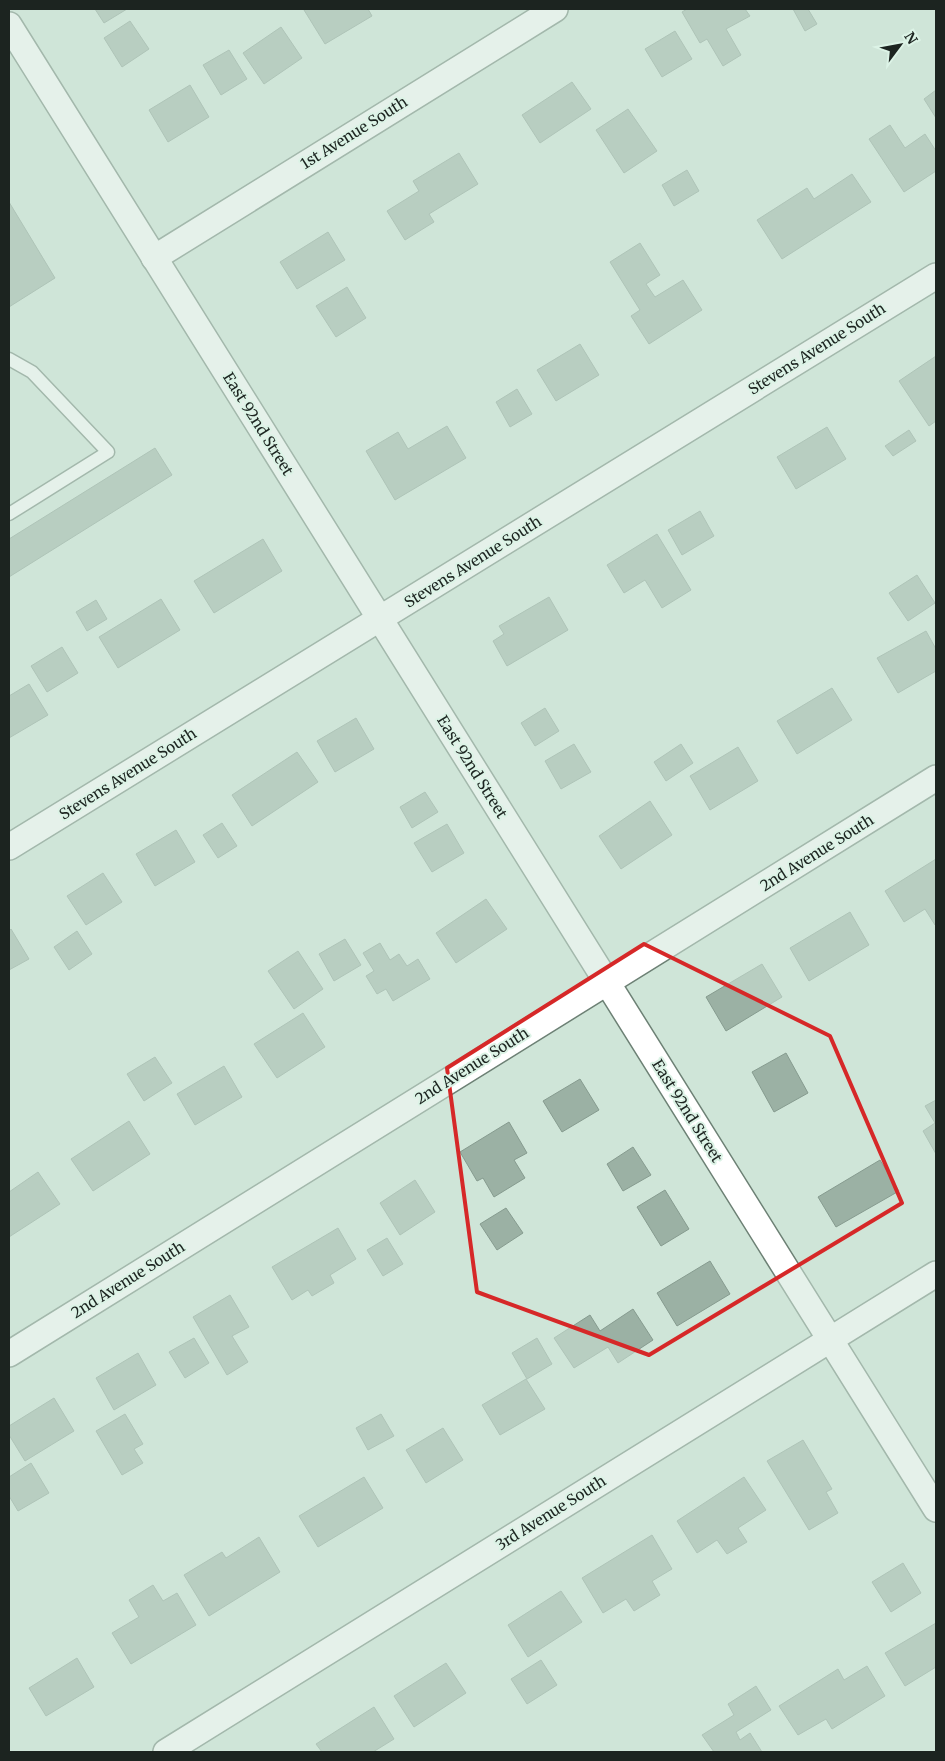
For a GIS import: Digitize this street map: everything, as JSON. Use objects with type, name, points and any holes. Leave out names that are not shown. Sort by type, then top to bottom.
[{"type":"street","name":"1st Avenue South","points":[[154,258],[555,9]]},
{"type":"street","name":"East 92nd Street","points":[[9,25],[936,1509]]},
{"type":"street","name":"Stevens Avenue South","points":[[9,847],[936,276]]},
{"type":"street","name":"2nd Avenue South","points":[[9,1354],[936,778]]},
{"type":"street","name":"3rd Avenue South","points":[[166,1752],[936,1274]]},
{"type":"lane","points":[[9,359],[32,372],[108,452],[9,514]]},
{"type":"highlighted area","points":[[644,944],[830,1036],[902,1203],[649,1355],[477,1292],[447,1068]]},
{"type":"building","points":[[95,9],[127,9],[104,23]]},
{"type":"building","points":[[368,9],[372,16],[325,44],[304,10]]},
{"type":"building","points":[[687,9],[745,9],[750,16],[726,29],[741,55],[723,66],[707,39],[700,43],[682,12]]},
{"type":"building","points":[[793,9],[808,9],[817,24],[805,31]]},
{"type":"building","points":[[130,21],[149,49],[122,67],[104,38]]},
{"type":"building","points":[[281,27],[302,58],[264,84],[243,53]]},
{"type":"building","points":[[675,31],[692,59],[662,77],[645,49]]},
{"type":"building","points":[[229,50],[247,79],[221,95],[203,65]]},
{"type":"building","points":[[572,82],[591,109],[540,143],[522,115]]},
{"type":"building","points":[[190,85],[209,117],[168,142],[149,110]]},
{"type":"building","points":[[936,90],[936,118],[924,99]]},
{"type":"building","points":[[628,109],[657,151],[624,173],[596,130]]},
{"type":"building","points":[[890,125],[905,148],[925,134],[936,151],[936,171],[904,192],[869,139]]},
{"type":"building","points":[[459,153],[478,184],[429,214],[434,222],[405,240],[387,211],[419,191],[413,181]]},
{"type":"building","points":[[687,170],[699,191],[674,206],[662,185]]},
{"type":"building","points":[[852,174],[871,202],[782,259],[757,220],[807,188],[814,199]]},
{"type":"building","points":[[9,202],[55,278],[9,307]]},
{"type":"building","points":[[328,232],[345,260],[297,289],[280,262]]},
{"type":"building","points":[[640,243],[660,275],[646,284],[655,297],[683,280],[702,310],[649,344],[631,316],[640,310],[610,262]]},
{"type":"building","points":[[347,287],[366,318],[336,337],[316,306]]},
{"type":"building","points":[[580,344],[599,375],[556,401],[537,370]]},
{"type":"building","points":[[936,356],[936,421],[929,426],[899,381]]},
{"type":"building","points":[[517,389],[532,414],[510,427],[496,402]]},
{"type":"building","points":[[447,426],[466,458],[395,500],[366,451],[398,432],[408,449]]},
{"type":"building","points":[[827,427],[846,459],[796,489],[777,457]]},
{"type":"building","points":[[909,430],[916,441],[893,456],[885,446]]},
{"type":"building","points":[[155,448],[172,475],[9,577],[9,539]]},
{"type":"building","points":[[700,511],[714,536],[682,555],[668,530]]},
{"type":"building","points":[[657,534],[691,590],[662,608],[645,580],[624,593],[607,565]]},
{"type":"building","points":[[263,539],[282,571],[214,613],[194,581]]},
{"type":"building","points":[[917,575],[935,603],[908,621],[889,593]]},
{"type":"building","points":[[549,597],[568,630],[507,666],[493,641],[504,634],[499,626]]},
{"type":"building","points":[[161,599],[180,630],[118,668],[99,637]]},
{"type":"building","points":[[96,600],[107,619],[87,631],[76,612]]},
{"type":"building","points":[[926,631],[936,649],[936,671],[898,693],[877,658]]},
{"type":"building","points":[[62,647],[78,673],[47,692],[31,666]]},
{"type":"building","points":[[29,684],[48,715],[9,738],[9,696]]},
{"type":"building","points":[[832,688],[852,720],[797,754],[777,721]]},
{"type":"building","points":[[545,708],[559,731],[535,746],[521,723]]},
{"type":"building","points":[[356,718],[374,749],[335,772],[317,741]]},
{"type":"building","points":[[574,744],[591,772],[561,789],[545,761]]},
{"type":"building","points":[[681,744],[693,763],[666,781],[654,762]]},
{"type":"building","points":[[738,747],[758,781],[710,810],[690,776]]},
{"type":"building","points":[[297,752],[318,782],[252,826],[232,795]]},
{"type":"building","points":[[425,792],[438,812],[412,828],[400,807]]},
{"type":"building","points":[[650,801],[672,835],[621,869],[599,836]]},
{"type":"building","points":[[222,823],[237,846],[218,858],[203,835]]},
{"type":"building","points":[[447,824],[464,853],[432,872],[414,843]]},
{"type":"building","points":[[176,830],[195,862],[155,886],[136,854]]},
{"type":"building","points":[[936,859],[936,924],[925,909],[904,922],[885,891]]},
{"type":"building","points":[[103,873],[122,902],[86,925],[67,896]]},
{"type":"building","points":[[486,899],[507,929],[456,963],[436,933]]},
{"type":"building","points":[[850,912],[869,945],[809,981],[790,948]]},
{"type":"building","points":[[11,929],[29,959],[9,970],[9,931]]},
{"type":"building","points":[[77,931],[92,954],[69,970],[54,947]]},
{"type":"building","points":[[345,939],[361,965],[334,981],[319,954]]},
{"type":"building","points":[[380,943],[390,960],[399,954],[407,966],[418,959],[430,979],[393,1001],[386,989],[377,994],[366,976],[374,971],[363,953]]},
{"type":"building","points":[[298,951],[323,989],[294,1009],[268,971]]},
{"type":"building","points":[[762,964],[782,997],[726,1031],[706,997]]},
{"type":"building","points":[[303,1013],[325,1047],[277,1078],[254,1044]]},
{"type":"building","points":[[786,1053],[808,1093],[774,1112],[752,1072]]},
{"type":"building","points":[[155,1057],[172,1083],[144,1101],[127,1074]]},
{"type":"building","points":[[224,1066],[242,1097],[195,1125],[177,1094]]},
{"type":"building","points":[[580,1079],[599,1110],[562,1132],[543,1101]]},
{"type":"building","points":[[936,1100],[936,1154],[923,1131],[935,1123],[925,1106]]},
{"type":"building","points":[[129,1121],[150,1154],[93,1191],[71,1159]]},
{"type":"building","points":[[509,1122],[527,1153],[514,1160],[525,1178],[494,1197],[483,1178],[477,1181],[460,1152]]},
{"type":"building","points":[[633,1147],[651,1175],[623,1191],[607,1164]]},
{"type":"building","points":[[880,1160],[899,1191],[836,1227],[818,1197]]},
{"type":"building","points":[[38,1172],[60,1204],[9,1237],[9,1192]]},
{"type":"building","points":[[415,1180],[435,1212],[400,1235],[380,1203]]},
{"type":"building","points":[[665,1190],[689,1229],[661,1246],[637,1207]]},
{"type":"building","points":[[506,1208],[523,1233],[497,1250],[480,1224]]},
{"type":"building","points":[[338,1228],[356,1259],[330,1275],[334,1283],[312,1296],[308,1290],[292,1300],[272,1267]]},
{"type":"building","points":[[387,1238],[403,1264],[383,1276],[367,1250]]},
{"type":"building","points":[[710,1261],[730,1294],[677,1326],[657,1293]]},
{"type":"building","points":[[230,1295],[249,1327],[232,1336],[248,1362],[227,1375],[193,1317]]},
{"type":"building","points":[[633,1309],[653,1340],[618,1363],[608,1347],[574,1368],[554,1338],[590,1315],[600,1331]]},
{"type":"building","points":[[194,1338],[209,1363],[185,1378],[169,1352]]},
{"type":"building","points":[[537,1338],[552,1364],[527,1379],[512,1353]]},
{"type":"building","points":[[138,1353],[156,1385],[114,1410],[96,1378]]},
{"type":"building","points":[[526,1379],[545,1409],[500,1435],[482,1405]]},
{"type":"building","points":[[54,1398],[74,1431],[25,1461],[9,1435],[9,1426]]},
{"type":"building","points":[[125,1414],[143,1444],[134,1449],[143,1463],[122,1475],[96,1431]]},
{"type":"building","points":[[381,1414],[394,1436],[368,1450],[356,1428]]},
{"type":"building","points":[[443,1428],[463,1460],[426,1483],[406,1450]]},
{"type":"building","points":[[803,1440],[832,1489],[826,1492],[838,1513],[809,1530],[767,1461]]},
{"type":"building","points":[[31,1463],[49,1493],[18,1511],[9,1496],[9,1477]]},
{"type":"building","points":[[364,1477],[383,1508],[318,1547],[299,1516]]},
{"type":"building","points":[[744,1477],[766,1510],[738,1528],[747,1542],[727,1554],[717,1540],[697,1553],[677,1521]]},
{"type":"building","points":[[652,1535],[672,1569],[652,1581],[660,1595],[634,1611],[626,1599],[603,1613],[582,1578]]},
{"type":"building","points":[[259,1537],[280,1572],[209,1616],[184,1575],[222,1552],[226,1558]]},
{"type":"building","points":[[903,1563],[921,1593],[891,1612],[872,1582]]},
{"type":"building","points":[[153,1585],[163,1601],[177,1593],[196,1625],[131,1664],[112,1633],[139,1617],[129,1600]]},
{"type":"building","points":[[561,1591],[582,1622],[528,1657],[508,1625]]},
{"type":"building","points":[[936,1623],[936,1667],[905,1686],[885,1653]]},
{"type":"building","points":[[77,1658],[94,1687],[46,1716],[29,1688]]},
{"type":"building","points":[[541,1660],[557,1685],[527,1704],[511,1679]]},
{"type":"building","points":[[446,1663],[466,1693],[414,1727],[394,1696]]},
{"type":"building","points":[[867,1666],[885,1696],[832,1729],[826,1719],[798,1735],[779,1706],[838,1669],[844,1680]]},
{"type":"building","points":[[756,1686],[771,1710],[736,1732],[740,1740],[750,1733],[762,1752],[714,1752],[702,1735],[734,1715],[728,1704]]},
{"type":"building","points":[[374,1707],[394,1739],[373,1752],[322,1752],[316,1744]]}]
